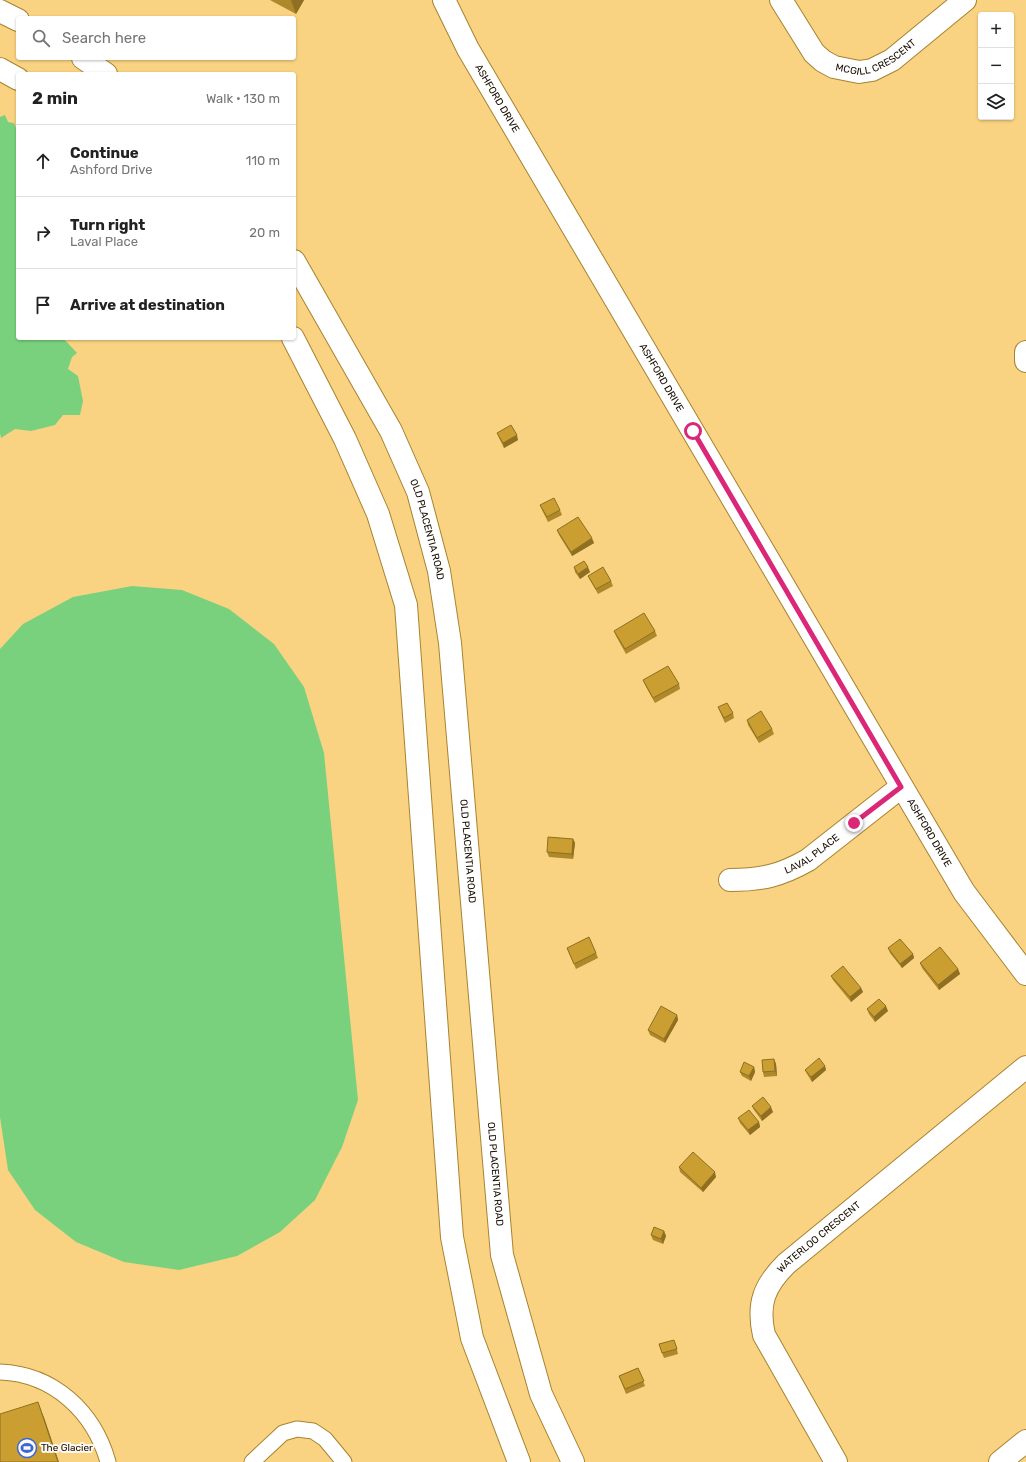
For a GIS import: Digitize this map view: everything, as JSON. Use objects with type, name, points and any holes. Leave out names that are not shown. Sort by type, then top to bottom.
[{"type":"main road","name":"ASHFORD DRIVE","points":[[444,0],[468,49],[901,787],[964,892],[1026,974]]},
{"type":"main road","name":"MCGILL CRESCENT","points":[[780,0],[814,53],[823,61],[834,67],[859,72],[872,70],[892,60],[965,0]]},
{"type":"main road","points":[[0,11],[16,19]]},
{"type":"main road","points":[[86,60],[103,72]]},
{"type":"main road","points":[[0,69],[16,78]]},
{"type":"main road","name":"OLD PLACENTIA ROAD","points":[[296,265],[391,431],[418,492],[439,571],[450,643],[502,1255],[541,1394],[573,1462]]},
{"type":"main road","points":[[294,340],[345,439],[378,514],[406,605],[452,1237],[472,1338],[519,1462]]},
{"type":"main road","points":[[1026,352],[1026,361]]},
{"type":"main road","name":"LAVAL PLACE","points":[[730,880],[760,879],[779,875],[795,868],[808,860],[901,787]]},
{"type":"main road","name":"WATERLOO CRESCENT","points":[[836,1462],[764,1335],[762,1311],[763,1298],[768,1284],[786,1264],[1026,1067]]},
{"type":"main road","points":[[1000,1462],[1026,1441]]},
{"type":"lane","points":[[0,1372],[12,1373],[43,1380],[79,1406],[94,1427],[104,1446],[108,1462]]},
{"type":"lane","points":[[252,1462],[283,1433],[297,1429],[313,1431],[325,1439],[344,1462]]},
{"type":"green space","points":[[5,115],[8,122],[14,123],[16,128],[16,340],[65,340],[77,353],[72,357],[68,369],[78,376],[83,401],[80,415],[63,415],[55,425],[31,431],[15,429],[1,438],[0,433],[0,117]]},
{"type":"green space","points":[[132,586],[182,590],[229,609],[274,644],[304,687],[324,753],[358,1100],[342,1147],[315,1200],[280,1232],[237,1256],[179,1270],[124,1262],[76,1242],[35,1210],[8,1170],[0,1117],[0,649],[23,624],[73,597]]},
{"type":"building","points":[[511,425],[517,435],[503,443],[497,433]]},
{"type":"building","points":[[554,498],[560,510],[547,517],[540,505]]},
{"type":"building","points":[[578,517],[592,538],[571,552],[557,530]]},
{"type":"building","points":[[584,561],[588,567],[578,574],[574,567]]},
{"type":"building","points":[[603,567],[611,581],[596,589],[588,576]]},
{"type":"building","points":[[644,613],[655,631],[625,649],[614,631]]},
{"type":"building","points":[[668,666],[679,684],[653,698],[643,680]]},
{"type":"building","points":[[727,703],[733,713],[724,718],[718,707]]},
{"type":"building","points":[[761,711],[772,729],[757,738],[747,720]]},
{"type":"building","points":[[548,837],[573,839],[572,854],[547,852]]},
{"type":"building","points":[[589,937],[596,953],[574,964],[567,948]]},
{"type":"building","points":[[900,939],[913,954],[900,964],[888,948]]},
{"type":"building","points":[[940,947],[958,969],[938,985],[920,963]]},
{"type":"building","points":[[843,966],[861,988],[850,997],[831,976]]},
{"type":"building","points":[[879,999],[886,1006],[874,1017],[867,1009]]},
{"type":"building","points":[[661,1006],[677,1015],[664,1039],[648,1030]]},
{"type":"building","points":[[819,1058],[825,1066],[811,1077],[805,1070]]},
{"type":"building","points":[[774,1059],[775,1071],[763,1072],[762,1060]]},
{"type":"building","points":[[744,1062],[754,1067],[749,1076],[740,1072]]},
{"type":"building","points":[[763,1097],[771,1107],[761,1116],[752,1106]]},
{"type":"building","points":[[749,1110],[759,1122],[748,1130],[738,1118]]},
{"type":"building","points":[[693,1152],[715,1172],[701,1188],[679,1167]]},
{"type":"building","points":[[654,1227],[664,1231],[661,1239],[651,1235]]},
{"type":"building","points":[[674,1340],[677,1349],[662,1353],[659,1344]]},
{"type":"building","points":[[638,1368],[644,1381],[625,1389],[619,1376]]},
{"type":"building","name":"The Glacier","points":[[38,1402],[58,1462],[0,1462],[0,1414]]},
{"type":"place","name":"The Glacier","points":[[27,1448]]},
{"type":"route","points":[[693,431],[901,787],[854,823]]}]
